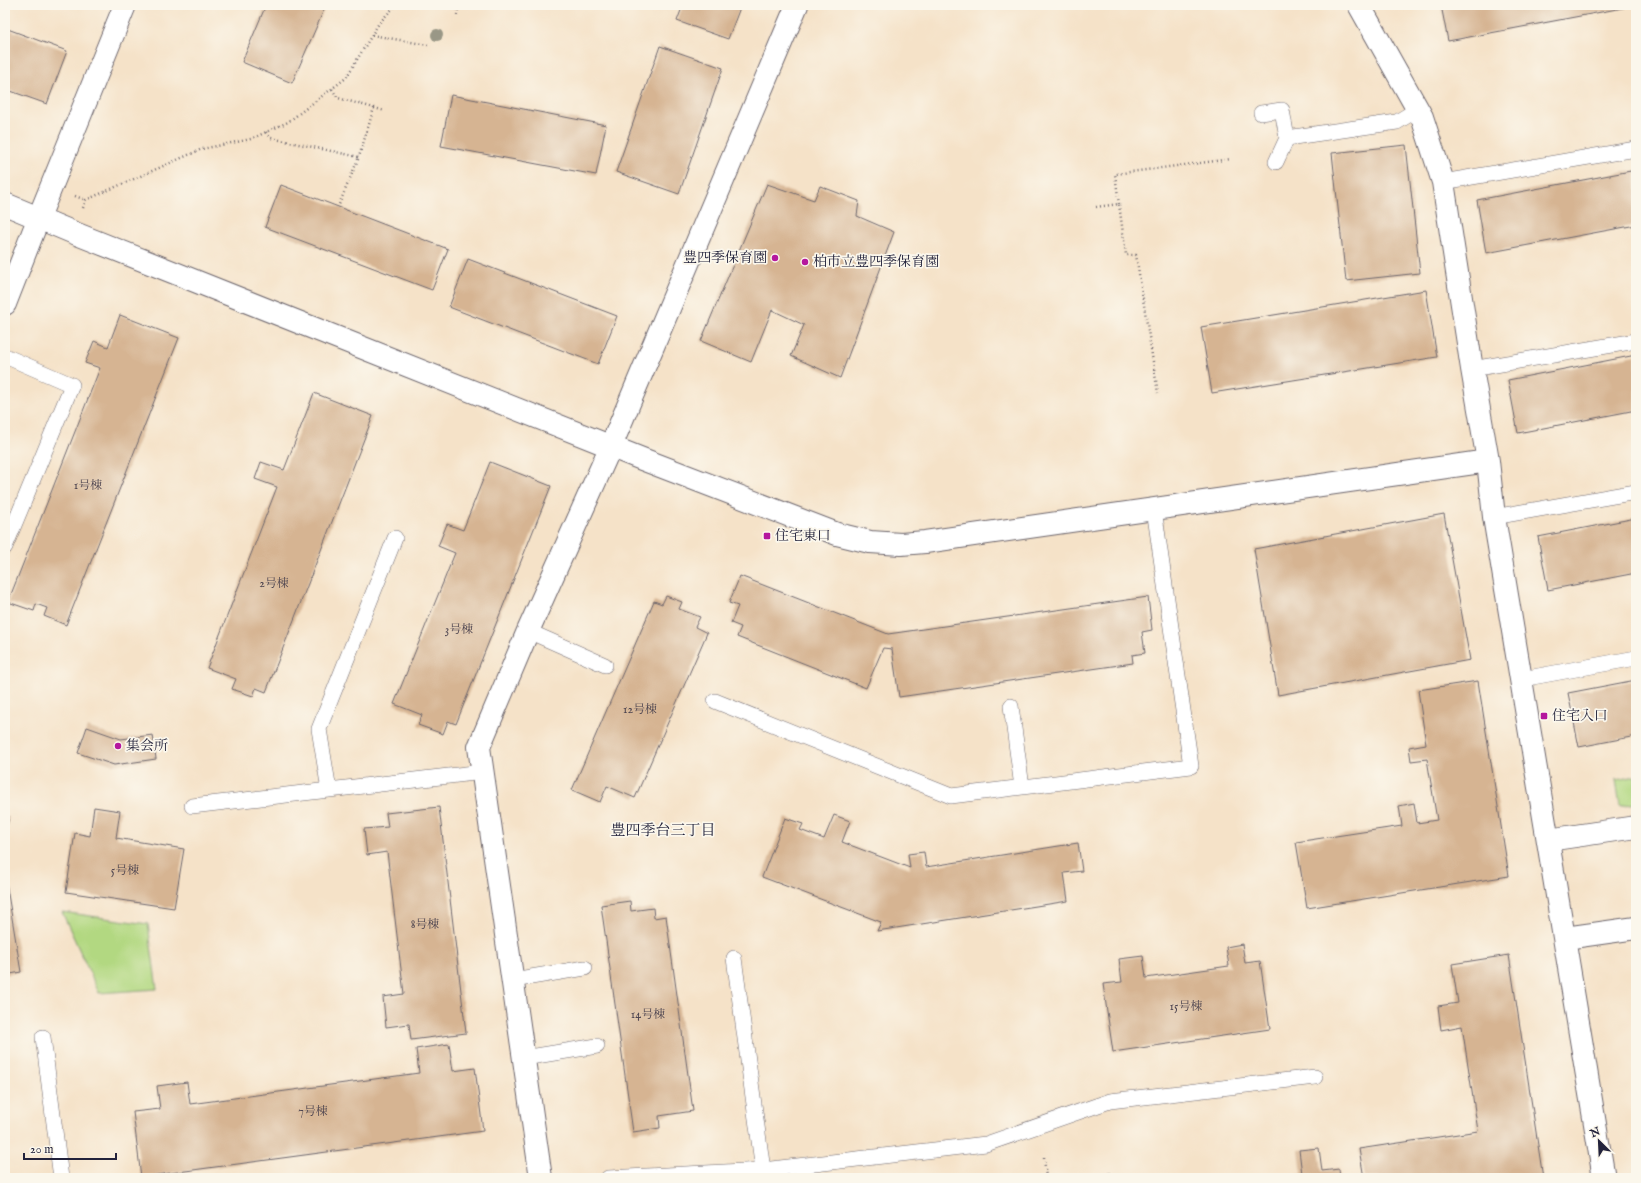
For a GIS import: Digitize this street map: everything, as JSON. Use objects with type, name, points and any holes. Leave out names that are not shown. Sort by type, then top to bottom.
[{"type":"street","points":[[541,1178],[479,747],[528,632],[611,446],[797,5]]},
{"type":"street","points":[[1359,5],[1422,117],[1443,182],[1488,461],[1494,518],[1604,1178]]},
{"type":"street","points":[[5,304],[123,6]]},
{"type":"street","points":[[5,204],[611,446],[837,534],[870,542],[900,544],[924,542],[1488,461]]},
{"type":"street","points":[[1548,840],[1636,827]]},
{"type":"street","points":[[1565,938],[1636,928]]},
{"type":"lane","points":[[1287,138],[1397,122],[1418,109]]},
{"type":"lane","points":[[1261,113],[1282,110],[1287,138],[1276,162]]},
{"type":"lane","points":[[1443,182],[1636,149]]},
{"type":"lane","points":[[1472,369],[1636,341]]},
{"type":"lane","points":[[5,356],[72,385],[5,547]]},
{"type":"lane","points":[[1494,518],[1636,492]]},
{"type":"lane","points":[[715,700],[951,796],[1191,766],[1154,509]]},
{"type":"lane","points":[[329,790],[319,730],[395,538]]},
{"type":"lane","points":[[528,632],[605,664]]},
{"type":"lane","points":[[1522,679],[1636,658]]},
{"type":"lane","points":[[1011,706],[1022,787]]},
{"type":"lane","points":[[192,806],[483,772]]},
{"type":"lane","points":[[734,958],[763,1170]]},
{"type":"lane","points":[[513,980],[585,968]]},
{"type":"lane","points":[[43,1036],[61,1178]]},
{"type":"lane","points":[[524,1058],[597,1046]]},
{"type":"lane","points":[[608,1178],[763,1170],[986,1144],[1110,1102],[1315,1077]]},
{"type":"path","points":[[72,232],[86,200],[202,149],[251,139],[288,122],[346,78],[379,23],[396,5]]},
{"type":"path","points":[[457,15],[459,5]]},
{"type":"path","points":[[372,34],[428,45]]},
{"type":"path","points":[[332,89],[338,98],[385,111]]},
{"type":"path","points":[[338,207],[359,156],[374,108]]},
{"type":"path","points":[[266,132],[271,138],[359,156]]},
{"type":"path","points":[[1158,393],[1136,255],[1126,255],[1115,174],[1231,159]]},
{"type":"path","points":[[1096,207],[1119,204]]},
{"type":"path","points":[[1044,1157],[1046,1178]]},
{"type":"green space","points":[[1636,776],[1636,803],[1620,806],[1616,780]]},
{"type":"green space","points":[[62,912],[148,924],[157,989],[99,993]]},
{"type":"building","points":[[266,5],[326,5],[292,83],[242,62]]},
{"type":"building","points":[[683,5],[741,5],[728,39],[677,21]]},
{"type":"building","points":[[1441,5],[1633,5],[1633,6],[1448,41]]},
{"type":"building","points":[[5,28],[67,51],[47,104],[5,89]]},
{"type":"building","points":[[660,46],[723,68],[679,194],[616,172]]},
{"type":"building","points":[[451,95],[606,125],[596,175],[441,146]]},
{"type":"building","points":[[1406,145],[1420,273],[1346,281],[1332,153]]},
{"type":"building","points":[[1636,170],[1636,225],[1486,253],[1477,200]]},
{"type":"building","points":[[767,184],[814,200],[820,186],[859,201],[857,216],[894,232],[840,378],[791,356],[804,325],[772,310],[751,362],[701,341]]},
{"type":"building","points":[[281,185],[448,249],[432,290],[265,227]]},
{"type":"building","points":[[468,259],[617,316],[598,364],[449,307]]},
{"type":"building","points":[[1426,290],[1437,357],[1212,393],[1201,327]]},
{"type":"building","points":[[120,315],[179,338],[66,625],[44,616],[47,608],[36,604],[34,611],[8,602],[100,368],[85,363],[94,341],[108,347]]},
{"type":"building","points":[[1636,355],[1636,410],[1518,433],[1508,380]]},
{"type":"building","points":[[314,393],[373,416],[266,692],[256,688],[253,696],[232,689],[236,679],[207,668],[277,487],[255,479],[261,462],[284,470]]},
{"type":"building","points":[[490,462],[551,486],[456,724],[448,721],[443,734],[418,725],[422,715],[394,704],[455,553],[438,546],[447,524],[463,530]]},
{"type":"building","points":[[1444,514],[1470,660],[1278,695],[1254,549]]},
{"type":"building","points":[[1636,518],[1636,573],[1548,590],[1538,537]]},
{"type":"building","points":[[740,576],[888,634],[1148,597],[1152,630],[1142,632],[1145,653],[1132,655],[1133,663],[899,697],[892,649],[883,648],[866,688],[737,637],[741,627],[731,623],[738,606],[729,603]]},
{"type":"building","points":[[666,596],[682,602],[679,609],[700,617],[695,627],[707,633],[635,798],[607,786],[600,802],[572,790],[654,601],[662,604]]},
{"type":"building","points":[[1636,680],[1636,736],[1579,747],[1568,693]]},
{"type":"building","points":[[1478,681],[1509,876],[1307,908],[1296,842],[1402,826],[1399,806],[1414,803],[1417,823],[1437,820],[1427,759],[1411,761],[1409,747],[1426,744],[1418,690]]},
{"type":"building","name":"集会所","points":[[87,727],[121,739],[153,735],[156,759],[114,765],[78,753]]},
{"type":"building","points":[[94,807],[120,811],[116,838],[184,849],[174,908],[66,892],[75,833],[90,836]]},
{"type":"building","points":[[439,807],[466,1033],[411,1040],[409,1024],[386,1027],[383,997],[404,994],[387,852],[367,855],[364,829],[388,827],[386,813]]},
{"type":"building","points":[[834,815],[850,821],[842,842],[910,868],[908,854],[924,852],[926,867],[1078,843],[1082,871],[1064,873],[1068,901],[877,931],[881,922],[762,877],[785,818],[803,824],[800,830],[824,839]]},
{"type":"building","points":[[5,816],[9,816],[6,832],[5,832]]},
{"type":"building","points":[[5,876],[21,972],[5,975]]},
{"type":"building","points":[[630,901],[631,911],[653,908],[654,918],[666,916],[693,1111],[659,1116],[660,1128],[633,1132],[601,905]]},
{"type":"building","points":[[1242,944],[1245,963],[1260,961],[1270,1029],[1113,1052],[1103,984],[1122,982],[1119,959],[1143,956],[1146,978],[1229,966],[1226,947]]},
{"type":"building","points":[[1509,955],[1543,1178],[1364,1178],[1359,1149],[1478,1131],[1462,1026],[1441,1030],[1438,1006],[1458,1003],[1452,964]]},
{"type":"building","points":[[449,1044],[453,1071],[475,1068],[483,1131],[141,1177],[133,1112],[160,1109],[157,1086],[187,1082],[190,1104],[419,1073],[416,1049]]},
{"type":"building","points":[[1319,1148],[1322,1171],[1339,1169],[1340,1178],[1278,1178],[1302,1174],[1299,1150]]},
{"type":"building","points":[[1111,1173],[1111,1178],[1094,1178],[1093,1175]]},
{"type":"place","name":"豊四季保育園","points":[[775,258]]},
{"type":"place","name":"柏市立豊四季保育園","points":[[805,262]]},
{"type":"place","name":"住宅東口","points":[[767,536]]},
{"type":"place","name":"住宅入口","points":[[1544,716]]},
{"type":"place","name":"集会所","points":[[118,746]]},
{"type":"district","name":"豊四季台三丁目","points":[[663,830]]}]
